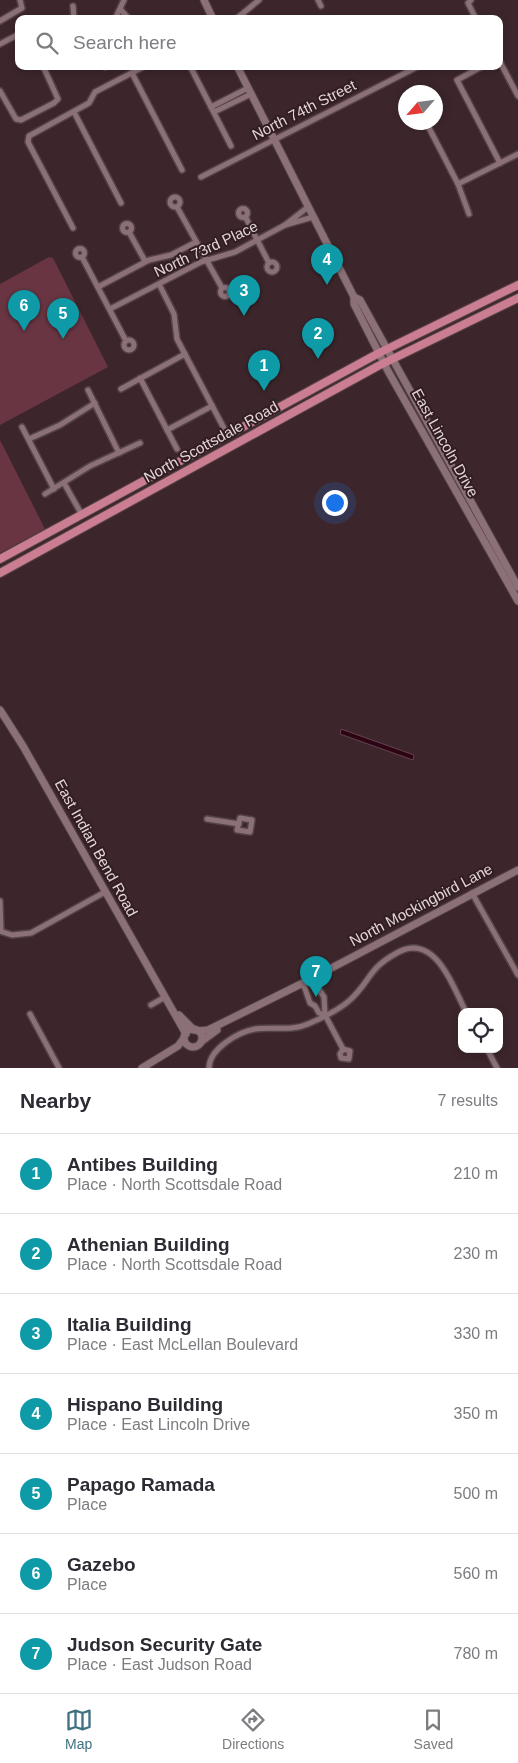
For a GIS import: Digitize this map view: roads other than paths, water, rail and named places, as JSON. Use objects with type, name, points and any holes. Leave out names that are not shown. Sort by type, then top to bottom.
[{"type":"main road","name":"North Scottsdale Road","points":[[0,559],[382,352],[518,285]]},
{"type":"main road","name":"North Scottsdale Road","points":[[0,572],[388,362],[518,298]]},
{"type":"main road","points":[[291,402],[296,411]]},
{"type":"main road","points":[[193,467],[203,457],[224,445],[228,436],[236,438],[257,432]]},
{"type":"main road","points":[[43,548],[55,537],[77,525],[82,515],[92,516],[112,506],[125,504]]},
{"type":"street","points":[[0,21],[22,8],[20,0]]},
{"type":"street","points":[[117,15],[124,0]]},
{"type":"street","points":[[204,0],[211,15]]},
{"type":"street","points":[[241,15],[259,0]]},
{"type":"street","points":[[318,0],[321,6]]},
{"type":"street","points":[[471,0],[468,3],[474,15]]},
{"type":"street","points":[[73,6],[74,15]]},
{"type":"street","points":[[120,10],[125,15]]},
{"type":"street","points":[[0,44],[15,36]]},
{"type":"street","points":[[503,68],[518,96]]},
{"type":"street","points":[[0,91],[16,119],[21,120],[54,103],[58,99],[45,70]]},
{"type":"street","points":[[72,228],[28,142],[29,136],[89,104],[95,92],[138,70]]},
{"type":"street","points":[[192,70],[231,146]]},
{"type":"street","name":"East Lincoln Drive","points":[[239,70],[354,297],[360,300],[382,352],[515,584],[518,601]]},
{"type":"street","name":"North 74th Street","points":[[201,177],[411,70]]},
{"type":"street","points":[[476,70],[457,80],[500,163]]},
{"type":"street","points":[[132,73],[182,170]]},
{"type":"street","points":[[213,110],[249,91]]},
{"type":"street","points":[[74,112],[121,203]]},
{"type":"street","points":[[430,130],[458,184],[469,214]]},
{"type":"street","points":[[458,184],[518,154]]},
{"type":"street","points":[[177,207],[222,288]]},
{"type":"street","name":"North 73rd Place","points":[[110,309],[206,260],[235,252],[285,225],[308,207]]},
{"type":"street","name":"North 73rd Place","points":[[285,225],[313,216]]},
{"type":"street","points":[[246,218],[269,263]]},
{"type":"street","points":[[129,232],[145,261]]},
{"type":"street","points":[[98,287],[145,261],[171,255],[196,242]]},
{"type":"street","points":[[82,257],[126,341]]},
{"type":"street","points":[[159,284],[174,314],[177,336],[185,354],[228,436]]},
{"type":"street","points":[[121,389],[185,354]]},
{"type":"street","points":[[140,378],[177,449]]},
{"type":"street","points":[[88,390],[119,453]]},
{"type":"street","points":[[29,439],[60,425],[95,403]]},
{"type":"street","points":[[167,430],[212,406]]},
{"type":"street","points":[[22,427],[54,489]]},
{"type":"street","points":[[45,494],[90,466],[140,443]]},
{"type":"street","points":[[64,483],[82,515]]},
{"type":"street","name":"East Indian Bend Road","points":[[0,710],[166,999],[185,1036]]},
{"type":"street","points":[[207,819],[238,824]]},
{"type":"street","name":"North Mockingbird Lane","points":[[144,1067],[179,1045],[185,1036],[196,1030],[208,1030],[312,979],[518,870]]},
{"type":"street","points":[[0,901],[0,931],[12,935],[31,933],[105,892]]},
{"type":"street","points":[[470,895],[518,976]]},
{"type":"street","points":[[208,1068],[216,1050],[225,1043],[253,1029],[301,1027],[325,1015],[352,998],[380,962],[403,950],[412,948],[428,952],[438,961],[464,1008]]},
{"type":"street","points":[[312,979],[322,993],[326,1010],[325,1015],[343,1049]]},
{"type":"street","points":[[303,983],[310,1003],[316,1006],[319,1013],[325,1015]]},
{"type":"street","name":"North Mockingbird Lane","points":[[144,1067],[190,1047],[197,1046],[216,1030],[282,996],[284,992]]},
{"type":"street","points":[[151,1004],[166,999]]},
{"type":"street","name":"East Indian Bend Road","points":[[166,999],[196,1030]]},
{"type":"street","points":[[316,1006],[323,1002]]},
{"type":"street","points":[[30,1014],[59,1068]]},
{"type":"street","points":[[196,1030],[202,1041]]},
{"type":"street","points":[[185,1036],[190,1047]]},
{"type":"street","points":[[489,1053],[497,1068]]},
{"type":"place","name":"Hispano Building","points":[[327,285]]},
{"type":"place","name":"Italia Building","points":[[244,316]]},
{"type":"place","name":"Gazebo","points":[[24,331]]},
{"type":"place","name":"Papago Ramada","points":[[63,339]]},
{"type":"place","name":"Athenian Building","points":[[318,359]]},
{"type":"place","name":"Antibes Building","points":[[264,391]]},
{"type":"place","name":"Judson Security Gate","points":[[316,997]]}]
